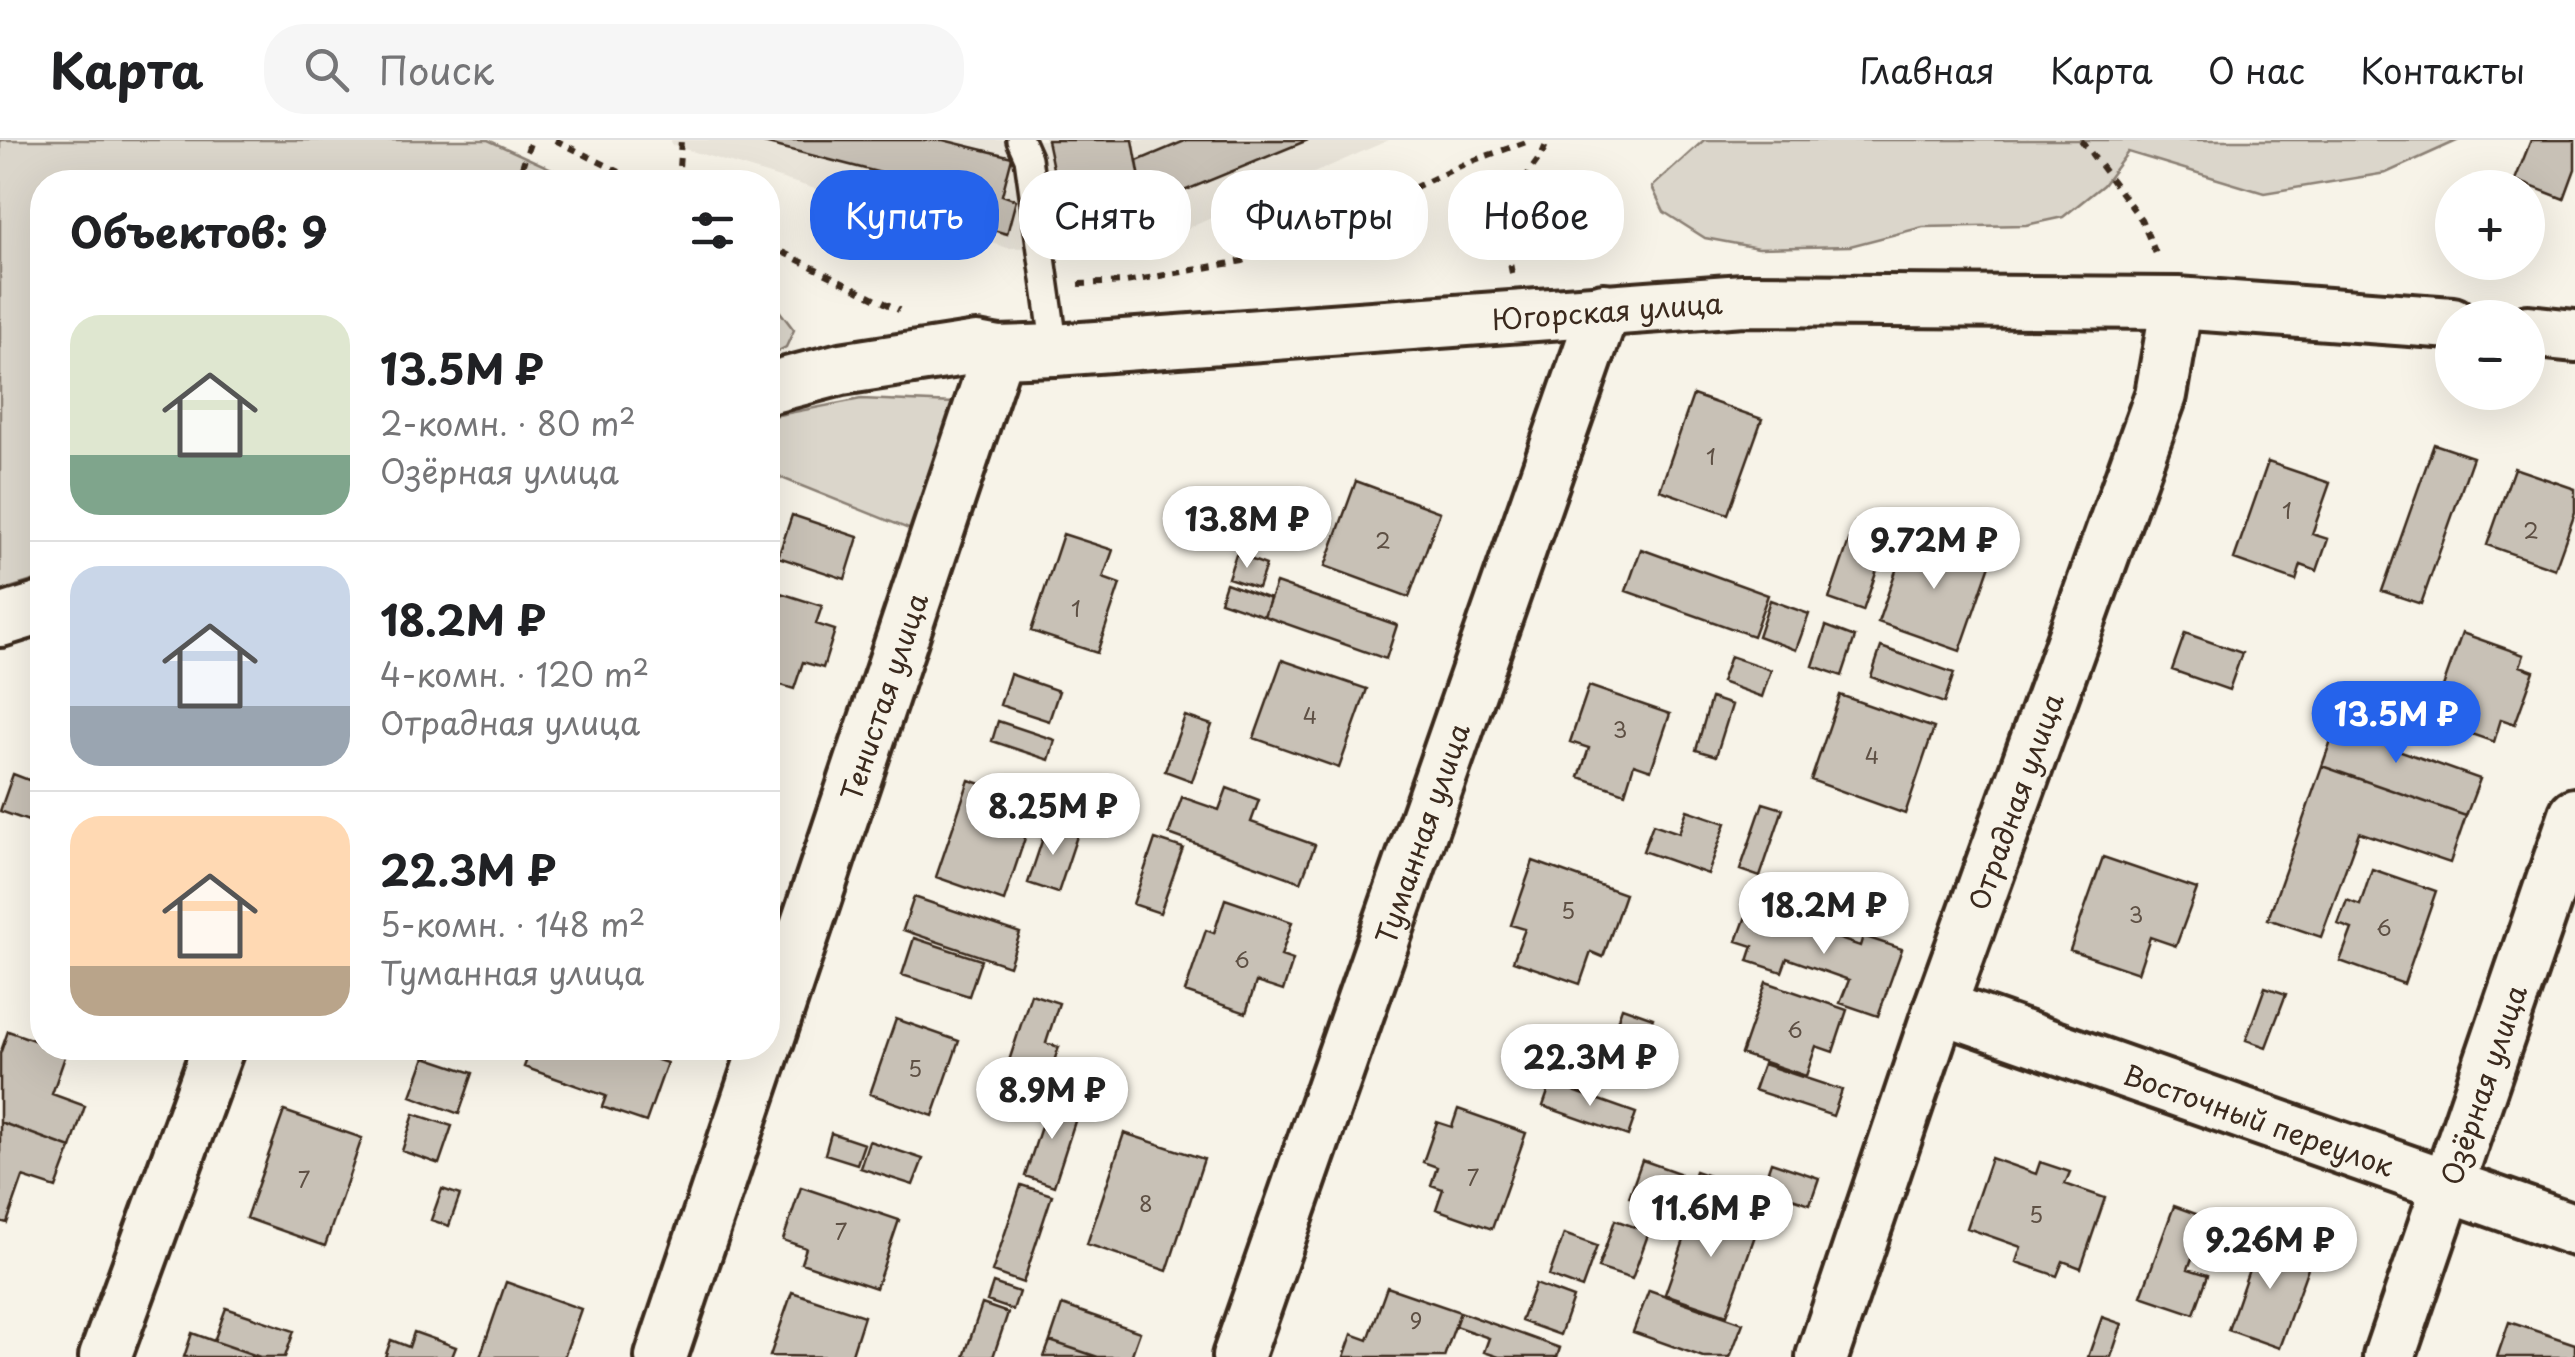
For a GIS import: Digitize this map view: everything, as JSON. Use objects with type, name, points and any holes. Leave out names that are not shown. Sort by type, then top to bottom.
[{"type":"street","name":"Югорская улица","points":[[780,385],[840,368],[977,348],[998,352],[1055,350],[1762,300],[2177,303],[2435,322]]},
{"type":"street","name":"Отрадная улица","points":[[1822,1357],[1940,1007],[2161,395],[2177,303]]},
{"type":"street","name":"Туманная улица","points":[[1238,1357],[1604,309]]},
{"type":"street","points":[[2545,333],[2575,336]]},
{"type":"street","name":"Тенистая улица","points":[[780,1004],[998,352]]},
{"type":"street","points":[[0,621],[30,612]]},
{"type":"street","name":"Озёрная улица","points":[[2388,1357],[2575,814]]},
{"type":"street","name":"Восточный переулок","points":[[1940,1007],[2575,1230]]},
{"type":"street","points":[[105,1357],[214,1060]]},
{"type":"street","points":[[661,1357],[761,1060]]},
{"type":"lane","points":[[1020,140],[1028,158],[1055,350]]},
{"type":"path","points":[[522,170],[531,140]]},
{"type":"path","points":[[555,140],[616,170]]},
{"type":"path","points":[[679,170],[680,140]]},
{"type":"path","points":[[1048,286],[1126,282],[1244,260],[1336,224],[1470,162],[1532,140]]},
{"type":"path","points":[[1546,316],[1515,286],[1505,241],[1523,182],[1548,140]]},
{"type":"path","points":[[2082,140],[2141,219],[2177,303]]},
{"type":"path","points":[[780,252],[907,314]]},
{"type":"shaded area","points":[[0,140],[488,140],[554,170],[30,170],[30,582],[0,591]]},
{"type":"shaded area","points":[[671,140],[1389,140],[1321,170],[1211,170],[1211,218],[1191,227],[1191,170],[1019,170],[1019,248],[999,245],[999,170],[810,170],[810,187],[780,178],[780,170],[754,170],[672,145]]},
{"type":"shaded area","points":[[1704,140],[2459,140],[2386,173],[2264,193],[2128,152],[2103,185],[2063,217],[2026,225],[1923,227],[1850,246],[1758,248],[1705,238],[1664,212],[1652,187]]},
{"type":"shaded area","points":[[780,312],[794,330],[786,347],[780,350]]},
{"type":"shaded area","points":[[861,399],[955,403],[911,530],[780,477],[780,415]]},
{"type":"building","points":[[752,140],[943,140],[1012,157],[1002,195],[1016,200],[1007,234],[999,232],[999,170],[869,170]]},
{"type":"building","points":[[1047,140],[1133,140],[1138,170],[1053,170]]},
{"type":"building","points":[[1187,140],[1308,140],[1235,170],[1211,170],[1211,180],[1191,188],[1191,170],[1139,170],[1137,161]]},
{"type":"building","points":[[2531,140],[2575,140],[2575,169],[2564,199],[2545,192],[2545,170],[2519,170]]},
{"type":"building","points":[[1693,395],[1762,419],[1728,514],[1660,490]]},
{"type":"building","points":[[2434,444],[2473,457],[2421,604],[2382,591]]},
{"type":"building","points":[[2268,462],[2330,483],[2312,534],[2328,539],[2317,571],[2301,565],[2296,581],[2234,559]]},
{"type":"building","points":[[2514,468],[2575,489],[2575,513],[2555,569],[2487,545]]},
{"type":"building","points":[[1356,481],[1440,512],[1409,597],[1325,566]]},
{"type":"building","points":[[792,515],[858,537],[845,579],[780,558]]},
{"type":"building","points":[[1855,523],[1889,535],[1863,611],[1829,599]]},
{"type":"building","points":[[1909,533],[1991,562],[1960,651],[1878,622]]},
{"type":"building","points":[[1063,534],[1113,550],[1103,578],[1120,584],[1097,653],[1031,631]]},
{"type":"building","points":[[1641,549],[1768,595],[1753,636],[1626,591]]},
{"type":"building","points":[[1236,554],[1266,565],[1258,588],[1228,578]]},
{"type":"building","points":[[1226,583],[1270,599],[1264,616],[1220,601]]},
{"type":"building","points":[[1276,583],[1397,625],[1386,659],[1264,616]]},
{"type":"building","points":[[780,593],[822,606],[816,624],[835,630],[823,668],[803,662],[794,689],[780,685]]},
{"type":"building","points":[[1770,600],[1809,614],[1796,650],[1758,636]]},
{"type":"building","points":[[1826,626],[1855,637],[1842,676],[1813,666]]},
{"type":"building","points":[[2185,633],[2242,653],[2229,690],[2172,670]]},
{"type":"building","points":[[2462,633],[2524,655],[2520,666],[2534,671],[2515,724],[2501,719],[2494,742],[2431,720]]},
{"type":"building","points":[[1881,647],[1954,673],[1944,703],[1871,677]]},
{"type":"building","points":[[1730,656],[1771,670],[1762,697],[1721,682]]},
{"type":"building","points":[[1282,660],[1367,689],[1339,768],[1254,738]]},
{"type":"building","points":[[1010,674],[1059,691],[1049,721],[1000,705]]},
{"type":"building","points":[[1589,686],[1670,714],[1651,770],[1634,764],[1625,793],[1579,777],[1589,748],[1570,742]]},
{"type":"building","points":[[1840,695],[1934,728],[1905,814],[1811,780]]},
{"type":"building","points":[[1711,698],[1732,705],[1716,756],[1696,750]]},
{"type":"building","points":[[2341,712],[2393,730],[2387,746],[2480,779],[2466,816],[2322,766]]},
{"type":"building","points":[[1185,716],[1212,725],[1192,781],[1165,771]]},
{"type":"building","points":[[998,721],[1055,740],[1049,760],[992,741]]},
{"type":"building","points":[[2322,766],[2466,816],[2450,863],[2359,832],[2321,937],[2268,919]]},
{"type":"building","points":[[13,774],[30,780],[30,822],[0,811]]},
{"type":"building","points":[[969,780],[1037,802],[1004,901],[936,877]]},
{"type":"building","points":[[1227,788],[1259,800],[1251,822],[1315,845],[1301,882],[1169,834],[1182,797],[1219,810]]},
{"type":"building","points":[[1763,803],[1783,809],[1760,877],[1740,870]]},
{"type":"building","points":[[1687,810],[1726,823],[1708,874],[1643,851],[1653,824],[1679,833]]},
{"type":"building","points":[[1048,823],[1078,833],[1058,893],[1028,883]]},
{"type":"building","points":[[1155,839],[1183,848],[1160,913],[1133,904]]},
{"type":"building","points":[[2103,857],[2197,889],[2176,946],[2150,937],[2138,973],[2070,950]]},
{"type":"building","points":[[1533,861],[1625,894],[1603,957],[1591,952],[1580,984],[1513,961],[1525,929],[1511,925]]},
{"type":"building","points":[[2372,869],[2436,891],[2404,984],[2340,961],[2352,929],[2338,924],[2347,900],[2360,905]]},
{"type":"building","points":[[914,897],[1020,933],[1009,966],[903,930]]},
{"type":"building","points":[[1225,899],[1292,922],[1281,956],[1293,960],[1283,991],[1256,982],[1246,1013],[1185,992],[1206,930],[1214,933]]},
{"type":"building","points":[[1749,908],[1860,946],[1863,936],[1902,949],[1878,1016],[1840,1003],[1849,980],[1787,958],[1782,972],[1748,961],[1753,946],[1737,941]]},
{"type":"building","points":[[914,938],[981,960],[969,996],[902,975]]},
{"type":"building","points":[[1766,982],[1847,1010],[1833,1052],[1816,1046],[1806,1076],[1741,1054]]},
{"type":"building","points":[[2265,987],[2286,994],[2266,1047],[2246,1040]]},
{"type":"building","points":[[1031,994],[1059,1003],[1046,1043],[1059,1047],[1047,1081],[1007,1067]]},
{"type":"building","points":[[1622,1007],[1653,1018],[1631,1082],[1600,1071]]},
{"type":"building","points":[[896,1019],[959,1041],[933,1116],[870,1094]]},
{"type":"building","points":[[8,1031],[30,1039],[30,1060],[64,1060],[52,1094],[85,1106],[71,1148],[0,1122],[0,1054]]},
{"type":"building","points":[[424,1060],[473,1073],[459,1114],[411,1096]]},
{"type":"building","points":[[527,1060],[667,1063],[646,1122],[602,1107],[606,1096],[524,1067]]},
{"type":"building","points":[[1763,1064],[1842,1090],[1833,1116],[1754,1090]]},
{"type":"building","points":[[1551,1083],[1636,1113],[1628,1136],[1543,1106]]},
{"type":"building","points":[[1050,1099],[1079,1109],[1054,1186],[1025,1176]]},
{"type":"building","points":[[1458,1109],[1526,1133],[1492,1229],[1436,1209],[1443,1189],[1431,1185],[1437,1167],[1423,1162],[1437,1122],[1452,1127]]},
{"type":"building","points":[[284,1111],[362,1138],[325,1246],[246,1218]]},
{"type":"building","points":[[414,1114],[452,1126],[439,1164],[402,1151]]},
{"type":"building","points":[[0,1122],[71,1148],[56,1188],[23,1177],[7,1223],[0,1221]]},
{"type":"building","points":[[831,1133],[864,1144],[857,1164],[825,1154]]},
{"type":"building","points":[[1124,1133],[1204,1159],[1167,1271],[1087,1244]]},
{"type":"building","points":[[869,1141],[923,1159],[913,1185],[860,1168]]},
{"type":"building","points":[[1991,1158],[2036,1174],[2040,1162],[2070,1172],[2065,1184],[2105,1198],[2081,1268],[2063,1261],[2057,1276],[2016,1262],[2021,1247],[1967,1228]]},
{"type":"building","points":[[1642,1160],[1679,1173],[1666,1210],[1629,1197]]},
{"type":"building","points":[[1771,1162],[1819,1178],[1810,1204],[1762,1188]]},
{"type":"building","points":[[1695,1171],[1775,1199],[1765,1229],[1685,1202]]},
{"type":"building","points":[[1021,1185],[1052,1195],[1023,1283],[992,1272]]},
{"type":"building","points":[[801,1187],[899,1220],[876,1288],[801,1263],[806,1248],[783,1240]]},
{"type":"building","points":[[442,1189],[460,1195],[449,1226],[431,1220]]},
{"type":"building","points":[[1696,1206],[1758,1227],[1727,1315],[1665,1294]]},
{"type":"building","points":[[2174,1206],[2207,1218],[2188,1269],[2208,1275],[2194,1314],[2141,1296]]},
{"type":"building","points":[[1615,1220],[1649,1232],[1632,1279],[1598,1268]]},
{"type":"building","points":[[1564,1234],[1597,1246],[1582,1288],[1549,1276]]},
{"type":"building","points":[[2261,1235],[2313,1254],[2279,1348],[2228,1330]]},
{"type":"building","points":[[506,1282],[581,1309],[564,1357],[480,1357]]},
{"type":"building","points":[[993,1283],[1019,1292],[1013,1310],[987,1301]]},
{"type":"building","points":[[1535,1284],[1573,1298],[1560,1335],[1521,1321]]},
{"type":"building","points":[[1387,1287],[1460,1312],[1444,1357],[1344,1357],[1352,1334],[1368,1340]]},
{"type":"building","points":[[1649,1290],[1743,1323],[1730,1357],[1703,1357],[1633,1332]]},
{"type":"building","points":[[792,1292],[864,1316],[851,1357],[770,1356]]},
{"type":"building","points":[[982,1304],[1008,1313],[993,1357],[964,1357]]},
{"type":"building","points":[[1062,1305],[1140,1332],[1131,1357],[1098,1357],[1050,1341]]},
{"type":"building","points":[[226,1308],[294,1331],[285,1357],[260,1357],[214,1341]]},
{"type":"building","points":[[1460,1312],[1560,1348],[1557,1357],[1499,1357],[1484,1352],[1489,1338],[1455,1326]]},
{"type":"building","points":[[2102,1317],[2122,1324],[2111,1357],[2088,1357]]},
{"type":"building","points":[[2509,1322],[2575,1344],[2575,1357],[2497,1357]]},
{"type":"building","points":[[414,1332],[456,1347],[452,1357],[385,1357],[391,1340],[409,1347]]},
{"type":"building","points":[[192,1333],[214,1341],[260,1357],[184,1357]]},
{"type":"building","points":[[1050,1341],[1098,1357],[1044,1357]]}]
